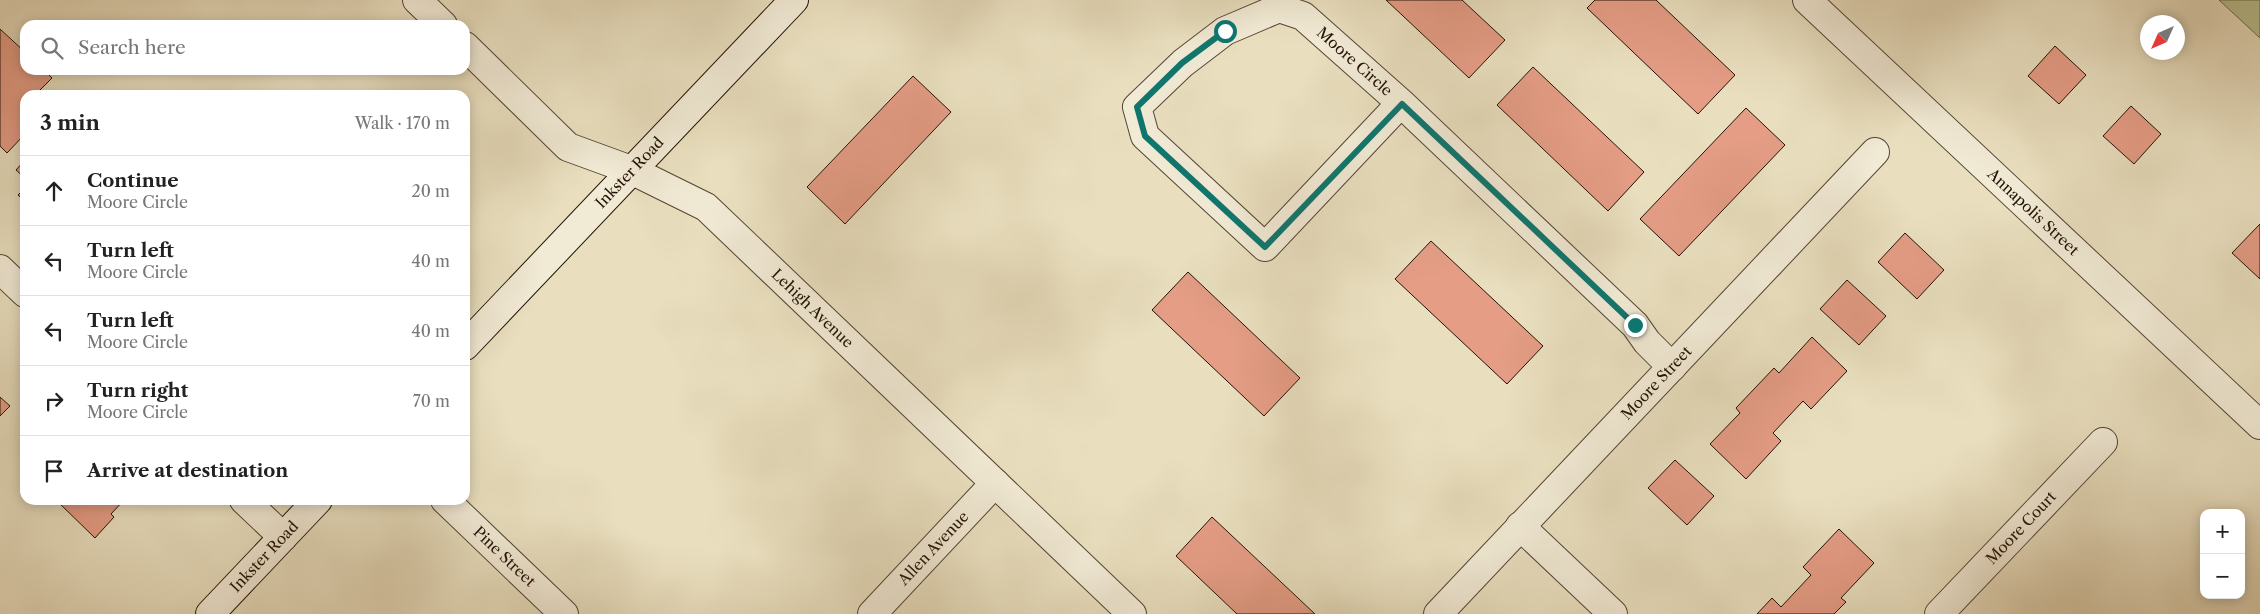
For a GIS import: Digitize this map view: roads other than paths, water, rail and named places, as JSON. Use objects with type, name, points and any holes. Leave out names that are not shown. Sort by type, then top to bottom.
[{"type":"street","points":[[417,0],[438,20]]},
{"type":"street","name":"Inkster Road","points":[[470,341],[794,0]]},
{"type":"street","name":"Annapolis Street","points":[[1807,0],[2260,425]]},
{"type":"street","name":"Moore Circle","points":[[1402,104],[1265,247],[1145,136],[1137,107],[1182,63],[1225,31],[1279,8],[1303,16],[1402,104],[1635,325],[1647,342],[1672,367]]},
{"type":"street","name":"Lehigh Avenue","points":[[470,51],[568,147],[631,170],[706,207],[1132,614]]},
{"type":"street","name":"Moore Street","points":[[1438,614],[1875,152]]},
{"type":"street","points":[[0,269],[20,288]]},
{"type":"street","name":"Moore Court","points":[[1940,614],[2103,442]]},
{"type":"street","name":"Allen Avenue","points":[[872,614],[995,483]]},
{"type":"street","points":[[249,505],[283,537]]},
{"type":"street","name":"Inkster Road","points":[[210,614],[313,505]]},
{"type":"street","name":"Pine Street","points":[[450,505],[564,614]]},
{"type":"street","points":[[1520,526],[1613,614]]}]
